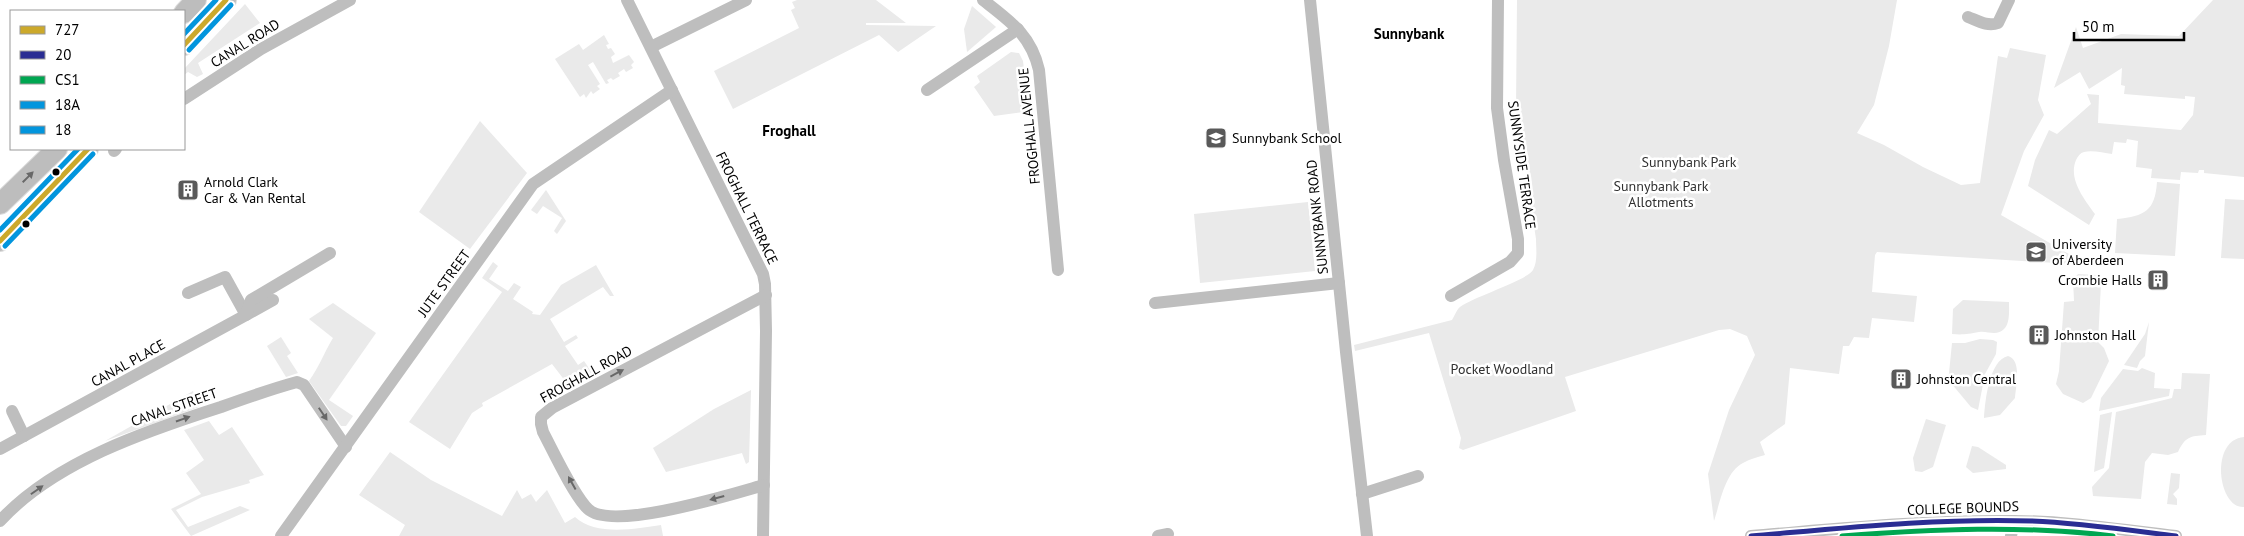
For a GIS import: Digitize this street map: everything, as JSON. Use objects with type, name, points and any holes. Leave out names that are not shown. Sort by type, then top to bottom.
[{"type":"main road","points":[[185,13],[196,0]]},
{"type":"main road","points":[[185,44],[226,0]]},
{"type":"main road","points":[[0,204],[56,150]]},
{"type":"main road","points":[[0,241],[87,150]]},
{"type":"street","name":"CANAL ROAD","points":[[185,98],[262,49],[350,0]]},
{"type":"street","name":"FROGHALL TERRACE","points":[[627,0],[763,274],[766,295],[763,536]]},
{"type":"street","points":[[651,47],[746,0]]},
{"type":"street","name":"FROGHALL AVENUE","points":[[983,0],[1018,29],[1030,44],[1039,70],[1058,270]]},
{"type":"street","name":"SUNNYBANK ROAD","points":[[1310,0],[1367,536]]},
{"type":"street","name":"SUNNYSIDE TERRACE","points":[[1451,296],[1510,262],[1518,253],[1518,239],[1497,108],[1498,0]]},
{"type":"street","points":[[1968,18],[1987,24],[1993,25],[1998,23],[2009,0]]},
{"type":"street","points":[[926,90],[1018,29]]},
{"type":"street","name":"JUTE STREET","points":[[281,536],[533,184],[672,90]]},
{"type":"street","name":"CANAL PLACE","points":[[246,315],[252,300],[330,252]]},
{"type":"street","points":[[188,293],[225,277],[246,315]]},
{"type":"street","name":"SUNNYBANK ROAD","points":[[1155,303],[1339,282]]},
{"type":"street","name":"FROGHALL ROAD","points":[[764,485],[670,509],[631,515],[600,515],[592,512],[582,502],[543,432],[541,417],[552,408],[766,295]]},
{"type":"street","name":"CANAL PLACE","points":[[0,449],[273,300]]},
{"type":"street","name":"CANAL STREET","points":[[0,521],[21,502],[48,482],[111,447],[174,422],[294,383],[300,382],[304,385],[346,447]]},
{"type":"street","points":[[12,411],[24,436]]},
{"type":"street","points":[[1362,494],[1418,476]]},
{"type":"street","name":"COLLEGE BOUNDS","points":[[1751,536],[1954,521],[2014,521],[2085,525],[2176,536]]},
{"type":"street","points":[[2012,536],[2014,521]]},
{"type":"green space","points":[[797,0],[876,0],[906,23],[866,23],[866,25],[936,26],[898,52],[879,35],[733,109],[714,71],[799,28],[791,10],[795,8],[792,2]]},
{"type":"green space","name":"Sunnybank Park","points":[[1517,0],[1897,0],[1889,46],[1874,105],[1857,133],[1961,185],[1980,183],[1998,56],[2007,58],[2010,48],[2046,55],[2038,100],[2044,115],[2024,151],[2001,215],[2088,265],[1877,252],[1875,255],[1872,292],[1917,296],[1914,322],[1872,318],[1869,338],[1854,337],[1849,346],[1843,346],[1839,374],[1790,368],[1785,424],[1760,442],[1765,455],[1743,463],[1732,473],[1724,489],[1714,521],[1708,474],[1729,410],[1755,355],[1747,336],[1730,329],[1719,330],[1565,377],[1576,411],[1463,450],[1459,448],[1461,438],[1429,333],[1355,351],[1354,345],[1452,320],[1460,307],[1521,279],[1533,270],[1535,266],[1536,239],[1516,108]]},
{"type":"green space","points":[[2213,0],[2244,0],[2244,177],[2204,173],[2204,170],[2199,170],[2198,173],[2181,172],[2180,180],[2151,178],[2152,169],[2136,167],[2138,141],[2127,139],[2126,143],[2114,142],[2112,154],[2087,151],[2080,154],[2076,160],[2074,174],[2078,188],[2095,214],[2089,225],[2028,186],[2035,160],[2049,130],[2057,134],[2091,104],[2087,94],[2099,95],[2098,123],[2181,130],[2193,115],[2195,97],[2185,96],[2185,99],[2124,94],[2125,86],[2121,85],[2122,68],[2089,89],[2080,72],[2054,88],[2076,27],[2083,48],[2121,34],[2179,36]]},
{"type":"green space","points":[[245,4],[260,23],[198,63],[203,74],[197,77],[188,72],[185,74],[185,68]]},
{"type":"green space","points":[[972,6],[996,27],[967,52],[964,29]]},
{"type":"green space","points":[[604,35],[609,44],[606,45],[608,49],[611,48],[615,54],[611,57],[613,63],[629,55],[634,62],[631,65],[633,68],[626,72],[624,69],[618,73],[620,76],[613,80],[611,78],[607,80],[609,83],[606,84],[593,62],[588,65],[600,84],[597,86],[600,89],[593,94],[591,91],[586,98],[584,94],[580,97],[555,59],[579,44],[583,50]]},
{"type":"green space","points":[[1011,52],[1019,53],[1023,61],[1028,103],[1021,104],[1023,112],[994,116],[974,87],[980,82],[977,76]]},
{"type":"green space","points":[[480,121],[527,173],[470,249],[419,212]]},
{"type":"green space","points":[[2157,182],[2180,184],[2175,256],[2115,253],[2117,219],[2135,216],[2147,210],[2154,200]]},
{"type":"green space","points":[[546,190],[566,221],[557,234],[554,231],[562,218],[543,206],[537,214],[531,210]]},
{"type":"green space","points":[[2225,199],[2244,200],[2244,259],[2221,258]]},
{"type":"green space","points":[[1308,202],[1315,271],[1200,283],[1194,214]]},
{"type":"green space","points":[[493,262],[498,266],[489,279],[508,291],[514,283],[521,287],[513,299],[533,312],[532,314],[540,315],[561,285],[596,265],[614,296],[610,296],[603,287],[550,319],[564,342],[576,335],[578,338],[565,346],[578,365],[584,361],[593,374],[569,386],[552,364],[482,403],[483,406],[472,413],[450,449],[409,422],[502,292],[482,278]]},
{"type":"green space","points":[[2078,274],[2096,275],[2101,283],[2098,342],[2104,348],[2109,361],[2091,398],[2083,403],[2063,394],[2056,384],[2059,371],[2064,302],[2074,301],[2073,280]]},
{"type":"green space","points":[[1963,300],[2009,302],[2009,317],[2004,330],[1994,333],[1952,334],[1953,309]]},
{"type":"green space","points":[[333,303],[376,333],[329,400],[353,416],[346,426],[341,426],[309,381],[333,338],[309,319]]},
{"type":"green space","points":[[2149,322],[2145,356],[2137,368],[2124,365],[2145,334]]},
{"type":"green space","points":[[281,337],[291,353],[287,356],[298,373],[286,377],[267,346]]},
{"type":"green space","points":[[1980,339],[1997,342],[1996,354],[1985,374],[1978,410],[1971,407],[1951,383],[1948,383],[1952,343],[1965,343]]},
{"type":"green space","points":[[2008,356],[2012,358],[2017,368],[2015,398],[2000,415],[1984,418],[1987,392],[1992,373],[1996,365]]},
{"type":"green space","points":[[2142,368],[2155,373],[2154,388],[2170,389],[2169,396],[2099,411],[2101,398],[2123,369],[2138,371]]},
{"type":"green space","points":[[2182,373],[2210,374],[2206,435],[2189,438],[2183,443],[2178,452],[2168,455],[2152,453],[2145,462],[2141,499],[2093,496],[2092,487],[2109,468],[2116,412],[2172,398],[2174,389],[2181,389]]},
{"type":"green space","points":[[751,390],[749,462],[746,464],[742,453],[666,472],[653,448],[714,409]]},
{"type":"green space","points":[[193,391],[199,407],[105,441]]},
{"type":"green space","points":[[2112,412],[2104,468],[2094,472],[2100,415]]},
{"type":"green space","points":[[1926,419],[1946,425],[1933,467],[1922,472],[1915,471],[1913,458]]},
{"type":"green space","points":[[209,421],[219,435],[232,427],[264,475],[249,480],[250,483],[202,497],[176,510],[188,527],[240,506],[250,510],[191,536],[171,509],[201,494],[186,473],[204,460],[184,430]]},
{"type":"green space","points":[[2244,437],[2244,507],[2235,505],[2228,497],[2223,487],[2221,474],[2222,461],[2226,449],[2233,441]]},
{"type":"green space","points":[[1972,446],[1978,447],[2006,465],[2006,469],[1973,473],[1966,467]]},
{"type":"green space","points":[[390,452],[431,480],[502,516],[517,490],[522,499],[531,494],[536,502],[547,490],[565,523],[575,517],[583,523],[604,529],[616,530],[661,525],[663,536],[399,536],[405,525],[359,495]]},
{"type":"green space","points":[[2171,473],[2180,474],[2179,488],[2173,494],[2177,499],[2177,505],[2167,504]]},
{"type":"transit line","name":"18","points":[[185,33],[216,0]]},
{"type":"transit line","name":"727","points":[[185,44],[226,0]]},
{"type":"transit line","name":"18A","points":[[189,50],[231,5]]},
{"type":"transit line","name":"18","points":[[0,230],[77,150]]},
{"type":"transit line","name":"727","points":[[0,241],[87,150]]},
{"type":"transit line","name":"18A","points":[[5,246],[93,154]]},
{"type":"transit line","name":"20","points":[[1751,536],[1891,524],[1997,520],[2068,523],[2176,536]]},
{"type":"transit line","name":"CS1","points":[[1842,536],[1978,529],[2045,530],[2113,536]]},
{"type":"place","name":"Sunnybank School","points":[[1216,138]]},
{"type":"place","name":"Arnold Clark Car & Van Rental","points":[[188,190]]},
{"type":"place","name":"University of Aberdeen","points":[[2036,252]]},
{"type":"place","name":"Crombie Halls","points":[[2158,280]]},
{"type":"place","name":"Johnston Hall","points":[[2039,335]]},
{"type":"place","name":"Johnston Central","points":[[1901,379]]},
{"type":"district","name":"Sunnybank","points":[[1409,33]]},
{"type":"district","name":"Froghall","points":[[789,130]]},
{"type":"park label","name":"Sunnybank Park Allotments","points":[[1661,194]]},
{"type":"park label","name":"Pocket Woodland","points":[[1502,369]]}]
